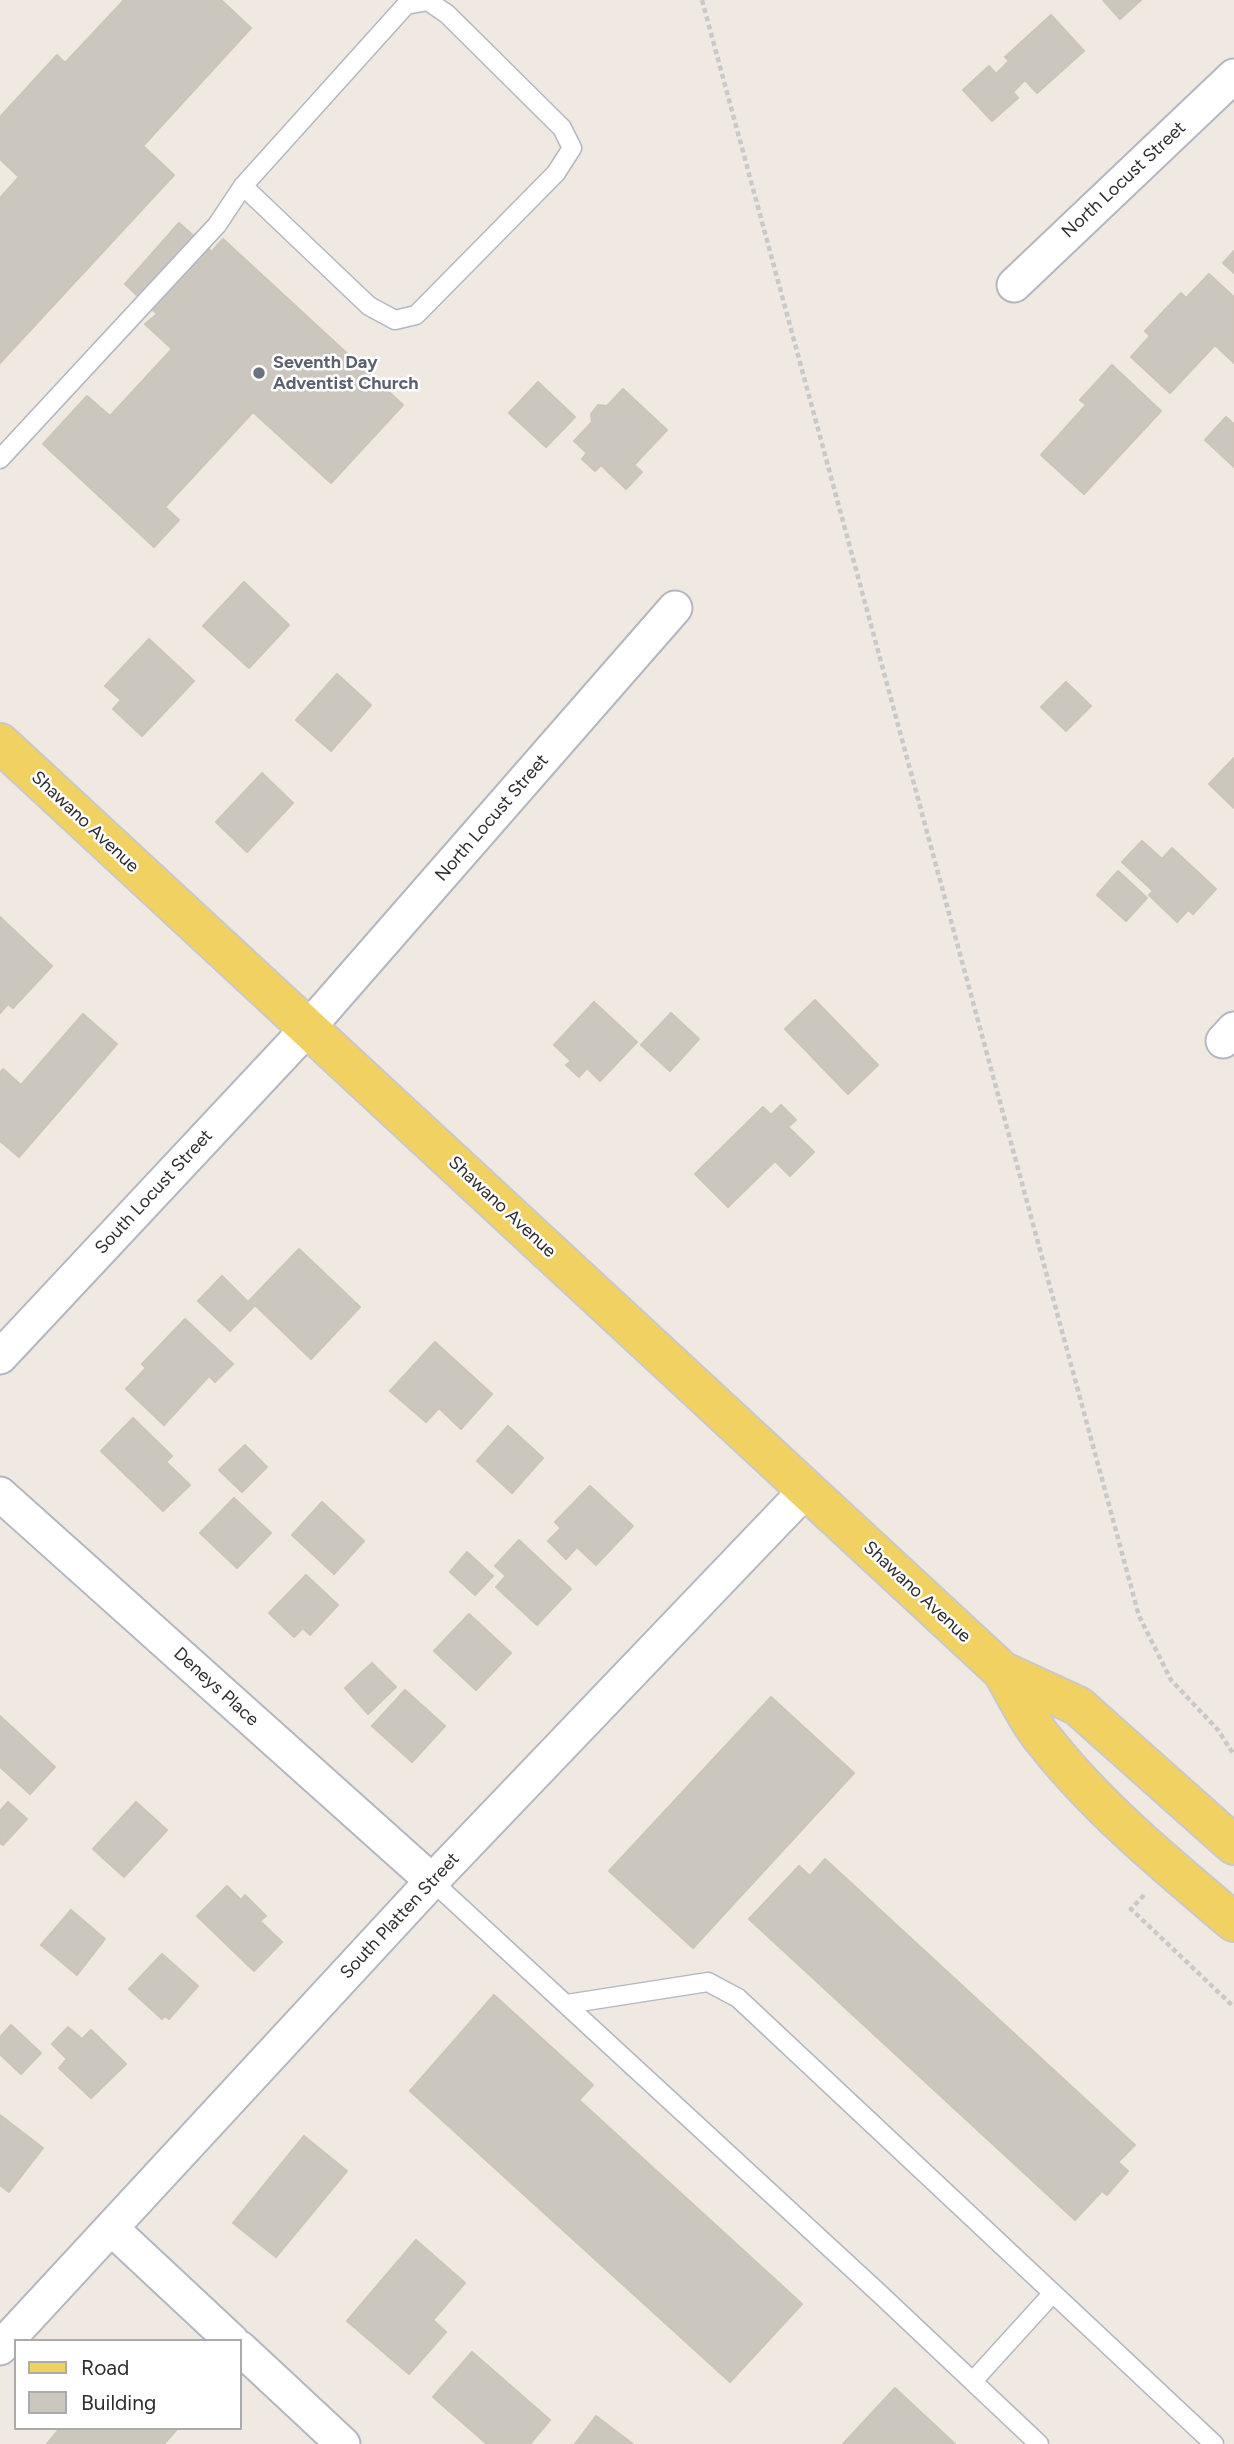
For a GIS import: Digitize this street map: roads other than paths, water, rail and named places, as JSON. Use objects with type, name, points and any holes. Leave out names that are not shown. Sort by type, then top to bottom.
[{"type":"main road","name":"Shawano Avenue","points":[[0,743],[1002,1671],[1042,1739],[1102,1805],[1234,1922]]},
{"type":"main road","name":"Shawano Avenue","points":[[1002,1671],[1078,1706],[1234,1845]]},
{"type":"street","name":"North Locust Street","points":[[1014,285],[1234,76]]},
{"type":"street","name":"North Locust Street","points":[[308,1028],[675,608]]},
{"type":"street","name":"South Locust Street","points":[[0,1357],[308,1028]]},
{"type":"street","name":"South Platten Street","points":[[0,2348],[432,1881],[807,1489]]},
{"type":"street","name":"Deneys Place","points":[[0,1494],[432,1881]]},
{"type":"street","points":[[111,2228],[230,2339]]},
{"type":"street","points":[[242,2350],[343,2444]]},
{"type":"lane","points":[[0,459],[217,225],[243,186],[406,5],[428,1],[447,14],[562,128],[572,148],[556,173],[416,315],[395,320],[369,306],[243,186]]},
{"type":"lane","points":[[432,1881],[1039,2444]]},
{"type":"lane","points":[[567,2004],[708,1982],[738,1998],[1214,2444]]},
{"type":"lane","points":[[972,2381],[1053,2293]]},
{"type":"place","name":"Seventh Day Adventist Church","points":[[259,373]]}]
